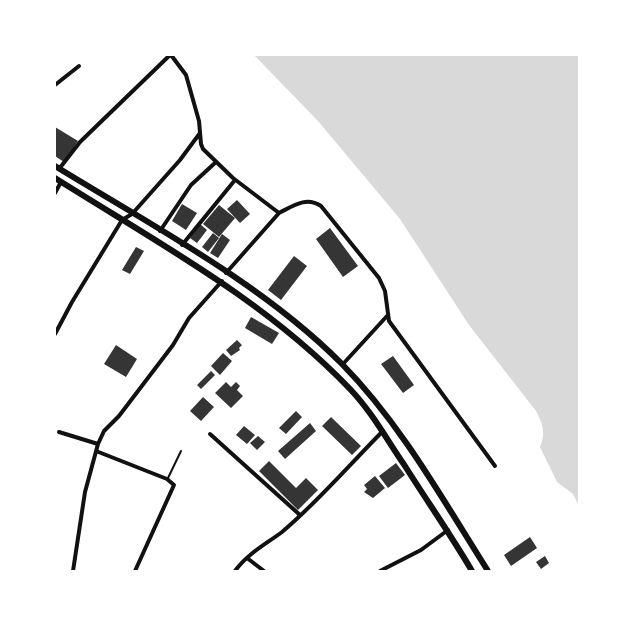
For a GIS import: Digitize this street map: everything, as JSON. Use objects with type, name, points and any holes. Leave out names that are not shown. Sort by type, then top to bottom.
[{"type":"main road","points":[[57,168],[226,272],[274,305],[343,364],[391,421],[414,453],[488,571]]},
{"type":"main road","points":[[55,178],[222,281],[270,315],[310,350],[351,390],[383,431],[448,530],[472,571]]},
{"type":"street","points":[[57,168],[80,142],[171,55],[186,75],[199,121],[203,149],[235,180],[279,214]]},
{"type":"street","points":[[55,85],[79,66]]},
{"type":"street","points":[[55,334],[72,302],[122,220],[132,214],[180,160],[200,133]]},
{"type":"street","points":[[160,231],[192,185],[216,162]]},
{"type":"street","points":[[182,245],[235,180]]},
{"type":"street","points":[[55,194],[61,182]]},
{"type":"street","points":[[226,272],[279,214],[305,202],[316,202],[379,278],[385,291],[387,316],[496,466]]},
{"type":"street","points":[[73,571],[85,492],[98,444],[104,431],[119,416],[173,345],[189,318],[222,281]]},
{"type":"street","points":[[343,364],[387,316]]},
{"type":"street","points":[[235,571],[247,558],[300,515],[383,431]]},
{"type":"street","points":[[59,432],[98,444]]},
{"type":"street","points":[[210,434],[300,515]]},
{"type":"street","points":[[96,451],[167,478],[174,485],[135,571]]},
{"type":"street","points":[[380,571],[421,550],[448,530]]},
{"type":"street","points":[[247,558],[264,571]]},
{"type":"lane","points":[[167,478],[181,451]]},
{"type":"shaded area","points":[[254,55],[579,55],[579,506],[573,494],[557,482],[540,447],[543,429],[536,411],[469,325],[400,219],[318,121]]},
{"type":"building","points":[[55,127],[78,141],[64,162],[55,156]]},
{"type":"building","points":[[237,200],[250,214],[240,223],[227,209]]},
{"type":"building","points":[[182,204],[197,213],[186,230],[172,221]]},
{"type":"building","points":[[219,205],[235,218],[219,237],[203,224]]},
{"type":"building","points":[[200,224],[207,230],[197,243],[190,238]]},
{"type":"building","points":[[330,228],[358,266],[343,277],[316,239]]},
{"type":"building","points":[[213,233],[219,238],[208,252],[202,247]]},
{"type":"building","points":[[222,234],[230,240],[218,258],[210,253]]},
{"type":"building","points":[[136,247],[144,251],[130,274],[122,270]]},
{"type":"building","points":[[294,256],[307,266],[281,300],[268,290]]},
{"type":"building","points":[[251,317],[279,333],[272,344],[245,328]]},
{"type":"building","points":[[237,340],[242,345],[239,348],[240,350],[231,356],[226,350]]},
{"type":"building","points":[[116,345],[137,359],[126,377],[104,364]]},
{"type":"building","points":[[223,353],[232,361],[220,375],[211,366]]},
{"type":"building","points":[[393,356],[414,385],[403,393],[381,364]]},
{"type":"building","points":[[211,371],[215,375],[201,389],[197,385]]},
{"type":"building","points":[[226,382],[231,387],[236,382],[240,386],[237,390],[243,396],[231,408],[215,393]]},
{"type":"building","points":[[203,397],[214,407],[201,421],[190,411]]},
{"type":"building","points":[[296,411],[302,417],[286,434],[279,428]]},
{"type":"building","points":[[331,417],[361,446],[352,455],[322,426]]},
{"type":"building","points":[[310,423],[316,431],[285,459],[278,451]]},
{"type":"building","points":[[244,426],[255,435],[247,444],[236,435]]},
{"type":"building","points":[[258,436],[265,442],[257,450],[250,443]]},
{"type":"building","points":[[269,461],[296,488],[306,478],[318,490],[298,510],[259,471]]},
{"type":"building","points":[[396,463],[405,475],[388,488],[379,476]]},
{"type":"building","points":[[375,476],[385,488],[373,498],[364,492],[367,489],[364,485]]},
{"type":"building","points":[[530,537],[537,548],[511,566],[504,555]]},
{"type":"building","points":[[545,556],[549,563],[541,569],[536,562]]}]
